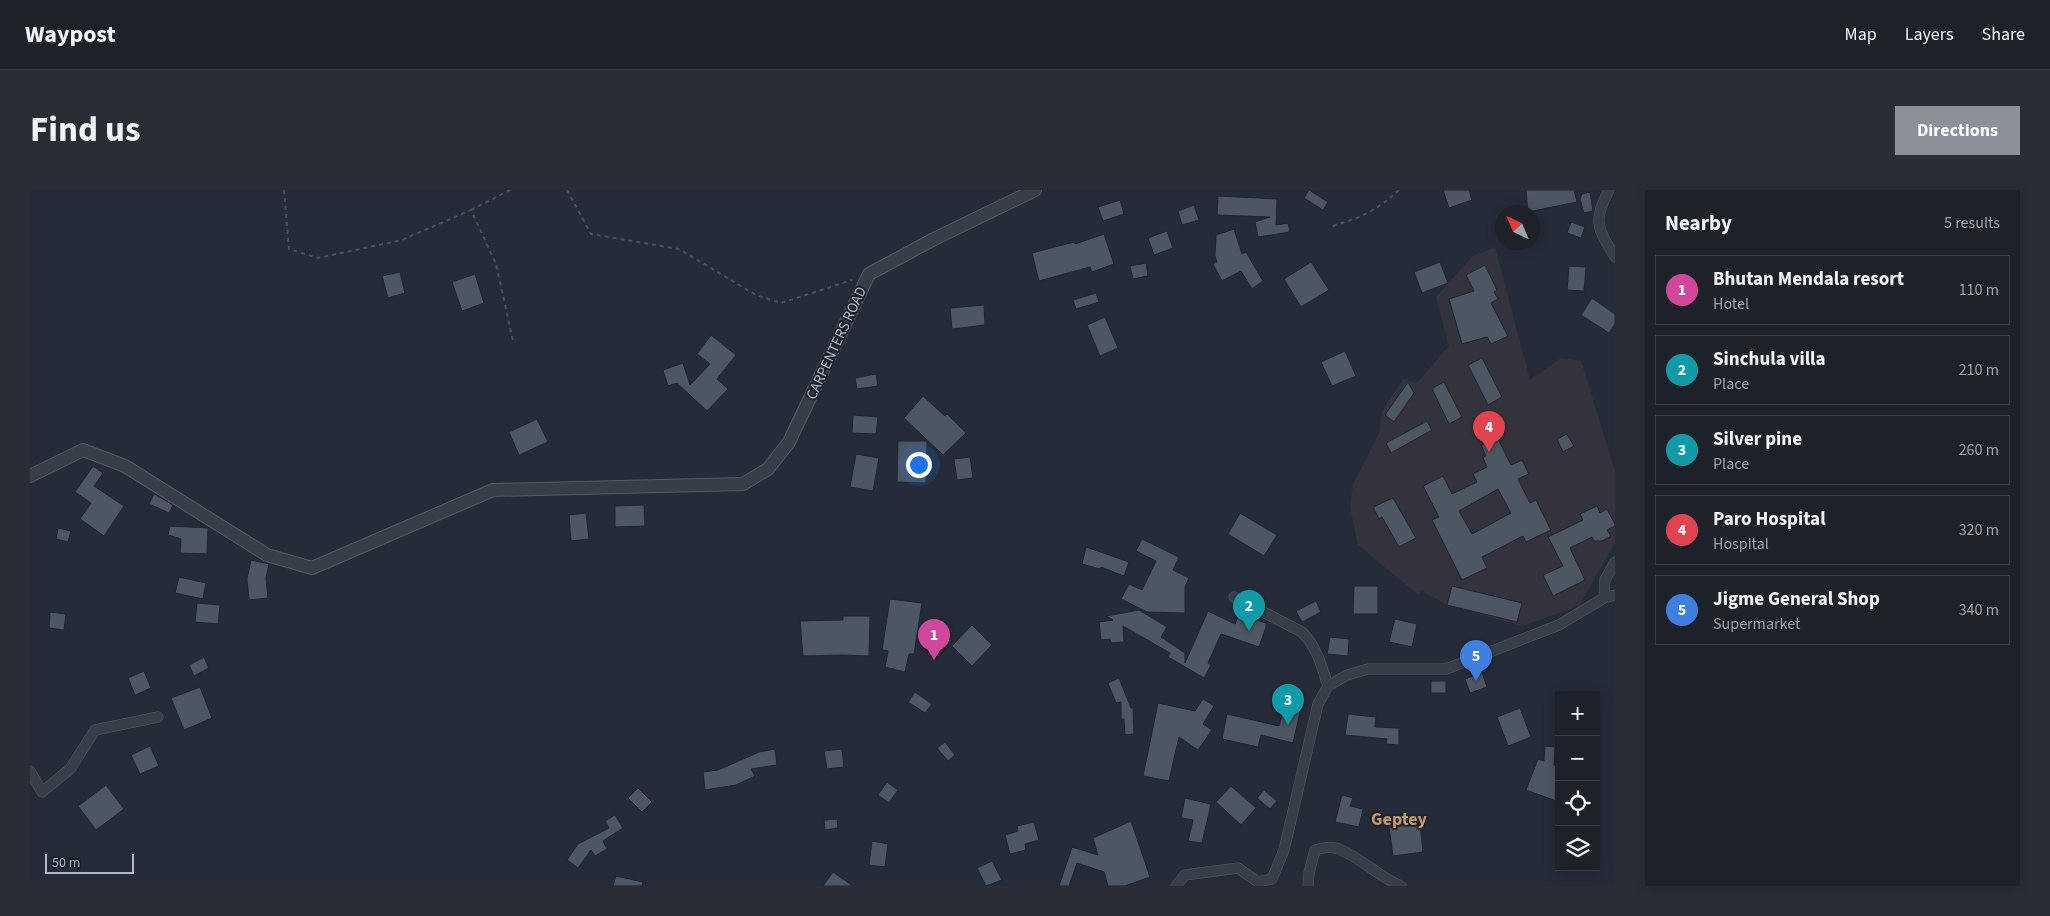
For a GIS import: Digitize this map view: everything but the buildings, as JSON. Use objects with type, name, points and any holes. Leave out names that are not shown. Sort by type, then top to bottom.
[{"type":"street","name":"CARPENTERS ROAD","points":[[30,476],[83,450],[124,466],[267,555],[312,568],[493,490],[743,484],[768,469],[789,442],[869,274],[934,239],[1035,190]]},
{"type":"street","points":[[1609,190],[1598,216],[1600,231],[1615,257]]},
{"type":"street","points":[[1604,598],[1605,580],[1615,562]]},
{"type":"street","points":[[1176,886],[1185,875],[1238,868],[1258,882],[1272,879],[1284,850],[1318,704],[1328,686],[1347,675],[1368,669],[1446,669],[1559,625],[1604,598],[1615,595]]},
{"type":"street","points":[[1234,597],[1302,632],[1317,652],[1328,686]]},
{"type":"street","points":[[30,771],[42,792],[70,769],[95,730],[158,717]]},
{"type":"street","points":[[1308,886],[1315,850],[1326,847],[1338,848],[1391,882],[1401,886]]},
{"type":"street","points":[[1185,875],[1191,886]]},
{"type":"path","points":[[284,190],[289,249],[318,258],[402,240],[471,210],[510,190]]},
{"type":"path","points":[[567,190],[591,234],[679,249],[756,295],[781,303],[869,274]]},
{"type":"path","points":[[1332,226],[1359,218],[1382,206],[1399,190]]},
{"type":"path","points":[[471,210],[496,264],[513,341]]},
{"type":"shaded area","points":[[1495,247],[1530,380],[1561,358],[1581,361],[1615,471],[1615,543],[1579,606],[1522,626],[1447,605],[1422,591],[1418,595],[1358,545],[1350,507],[1353,484],[1379,433],[1382,411],[1403,379],[1417,383],[1449,346],[1436,297],[1473,256]]},
{"type":"place","name":"Paro Hospital","points":[[1489,452]]},
{"type":"place","name":"Sinchula villa","points":[[1249,631]]},
{"type":"place","name":"Bhutan Mendala resort","points":[[934,660]]},
{"type":"place","name":"Jigme General Shop","points":[[1476,681]]},
{"type":"place","name":"Silver pine","points":[[1288,725]]},
{"type":"district","name":"Geptey","points":[[1399,819]]}]
